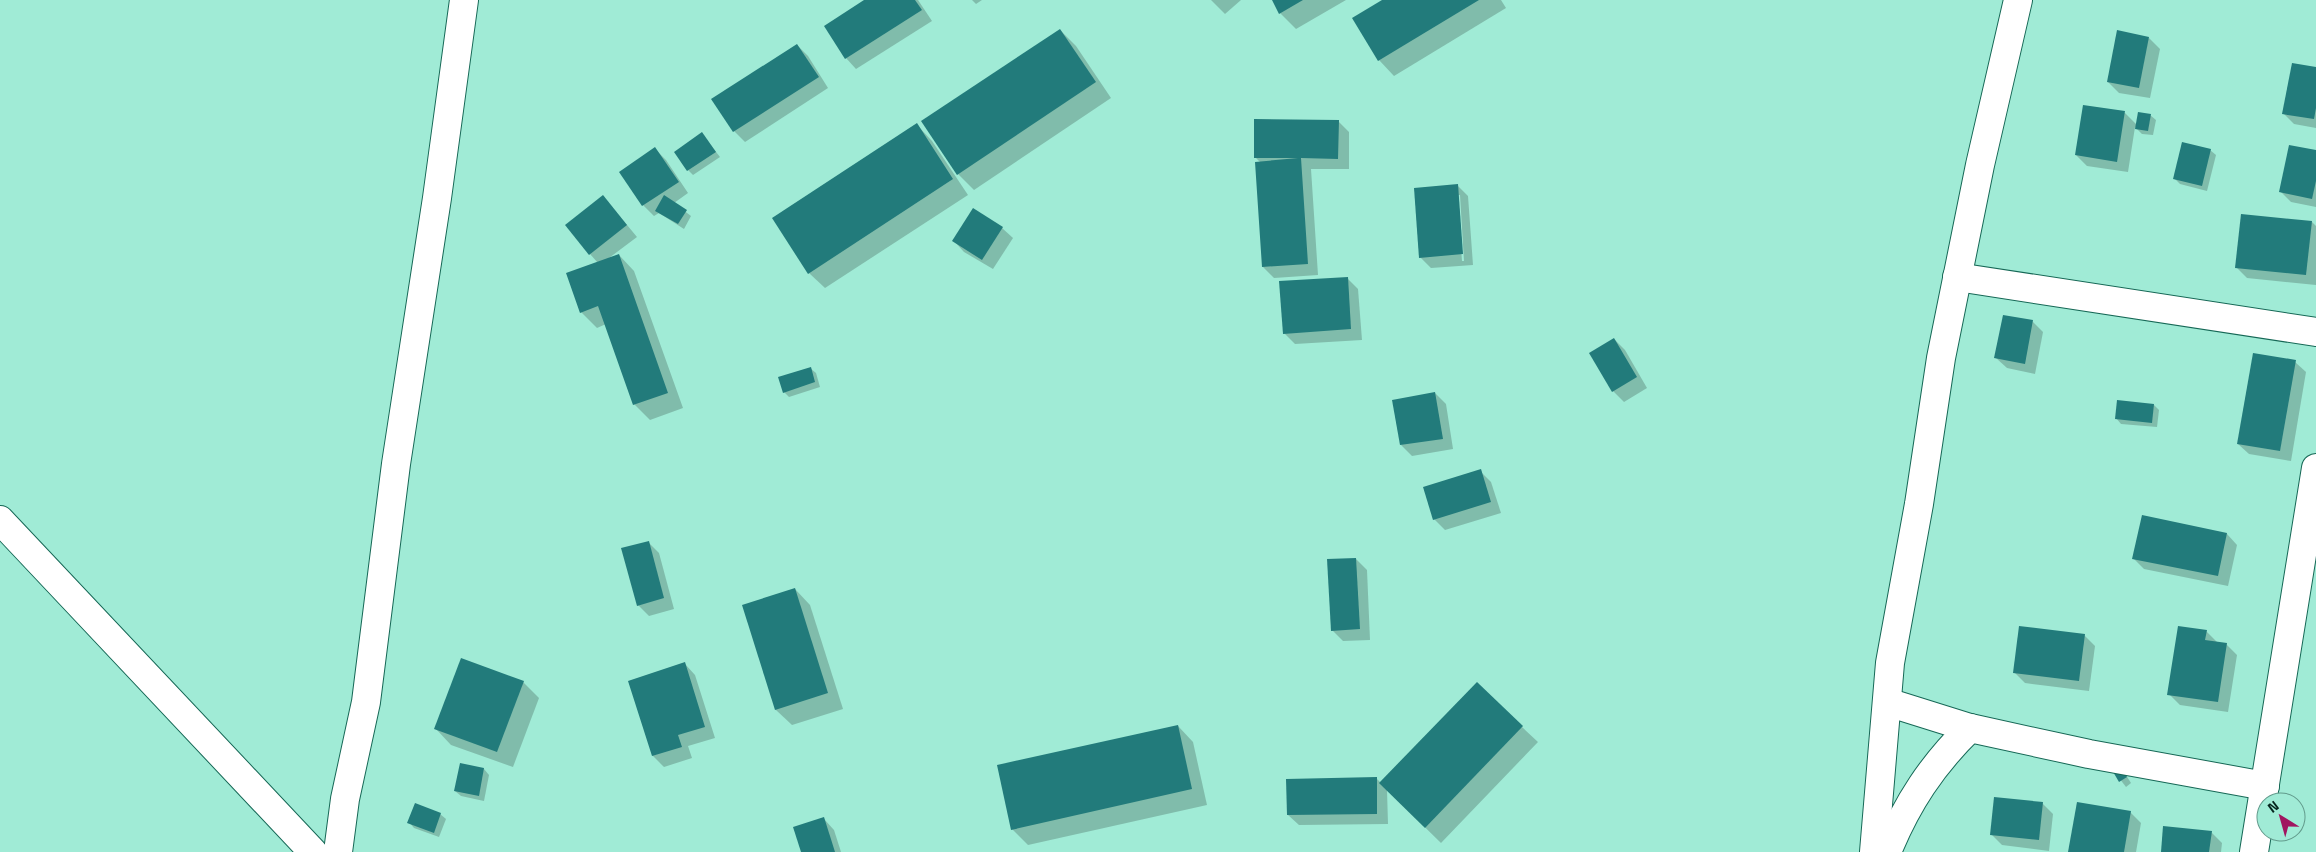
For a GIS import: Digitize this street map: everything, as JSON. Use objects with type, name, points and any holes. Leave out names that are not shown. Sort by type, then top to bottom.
[{"type":"street","points":[[338,852],[345,799],[366,702],[396,464],[437,198],[464,0]]},
{"type":"street","points":[[1874,852],[1890,663],[1919,504],[1941,358],[2018,0]]},
{"type":"street","points":[[1957,277],[2316,332]]},
{"type":"street","points":[[2254,852],[2316,468]]},
{"type":"street","points":[[0,520],[313,852]]},
{"type":"street","points":[[1887,702],[1970,728],[2089,754],[2265,786]]},
{"type":"street","points":[[1886,852],[1906,810],[1921,785],[1945,752],[1970,728]]},
{"type":"building","points":[[864,0],[915,0],[922,10],[845,59],[824,26]]},
{"type":"building","points":[[1272,0],[1303,0],[1279,14]]},
{"type":"building","points":[[1382,0],[1479,0],[1378,61],[1352,18]]},
{"type":"building","points":[[1060,29],[1096,82],[957,175],[921,121]]},
{"type":"building","points":[[2117,30],[2149,37],[2139,88],[2107,82]]},
{"type":"building","points":[[797,44],[819,77],[733,132],[711,99]]},
{"type":"building","points":[[2292,63],[2316,67],[2316,108],[2314,119],[2282,114]]},
{"type":"building","points":[[2083,105],[2125,111],[2117,162],[2075,155]]},
{"type":"building","points":[[2138,112],[2151,114],[2148,131],[2135,129]]},
{"type":"building","points":[[1254,119],[1339,120],[1338,159],[1301,158],[1308,264],[1262,267],[1255,162],[1298,158],[1254,158]]},
{"type":"building","points":[[917,123],[953,179],[808,274],[772,218]]},
{"type":"building","points":[[702,132],[716,152],[687,171],[674,152]]},
{"type":"building","points":[[2182,142],[2211,149],[2202,186],[2173,179]]},
{"type":"building","points":[[2289,145],[2316,150],[2316,181],[2312,199],[2279,192]]},
{"type":"building","points":[[655,147],[679,182],[642,206],[619,172]]},
{"type":"building","points":[[1458,184],[1463,254],[1419,258],[1414,188]]},
{"type":"building","points":[[603,195],[627,225],[589,255],[565,225]]},
{"type":"building","points":[[664,195],[687,210],[678,224],[655,211]]},
{"type":"building","points":[[973,208],[1003,227],[982,260],[952,241]]},
{"type":"building","points":[[2241,214],[2312,221],[2306,275],[2235,268]]},
{"type":"building","points":[[619,254],[668,393],[633,405],[598,306],[580,313],[566,273]]},
{"type":"building","points":[[1348,277],[1351,329],[1283,334],[1279,281]]},
{"type":"building","points":[[2003,315],[2033,320],[2025,364],[1994,358]]},
{"type":"building","points":[[1614,338],[1637,377],[1612,392],[1589,353]]},
{"type":"building","points":[[2253,353],[2296,360],[2280,451],[2237,444]]},
{"type":"building","points":[[811,367],[815,382],[783,393],[778,377]]},
{"type":"building","points":[[1435,392],[1443,439],[1400,445],[1392,400]]},
{"type":"building","points":[[2117,400],[2154,404],[2152,423],[2115,419]]},
{"type":"building","points":[[1481,469],[1491,502],[1433,520],[1423,487]]},
{"type":"building","points":[[2142,515],[2227,533],[2218,576],[2132,559]]},
{"type":"building","points":[[649,541],[664,598],[637,606],[621,548]]},
{"type":"building","points":[[1356,558],[1360,629],[1331,631],[1327,559]]},
{"type":"building","points":[[795,588],[828,693],[775,710],[742,605]]},
{"type":"building","points":[[2019,626],[2085,634],[2079,681],[2013,673]]},
{"type":"building","points":[[2178,626],[2207,630],[2205,640],[2227,643],[2218,702],[2167,695]]},
{"type":"building","points":[[461,658],[524,681],[497,752],[434,729]]},
{"type":"building","points":[[685,662],[705,727],[678,735],[682,747],[652,756],[628,681]]},
{"type":"building","points":[[1477,682],[1523,726],[1425,828],[1379,783]]},
{"type":"building","points":[[1178,725],[1192,789],[1011,830],[997,765]]},
{"type":"building","points":[[460,763],[484,768],[479,796],[454,791]]},
{"type":"building","points":[[2119,765],[2127,777],[2119,782],[2112,770]]},
{"type":"building","points":[[1377,777],[1377,814],[1287,815],[1286,779]]},
{"type":"building","points":[[1994,797],[2043,802],[2039,840],[1990,835]]},
{"type":"building","points":[[2077,802],[2131,811],[2124,852],[2068,852]]},
{"type":"building","points":[[415,803],[441,813],[434,833],[407,823]]},
{"type":"building","points":[[824,817],[835,852],[801,852],[793,827]]},
{"type":"building","points":[[2163,826],[2212,831],[2209,852],[2161,852]]}]
